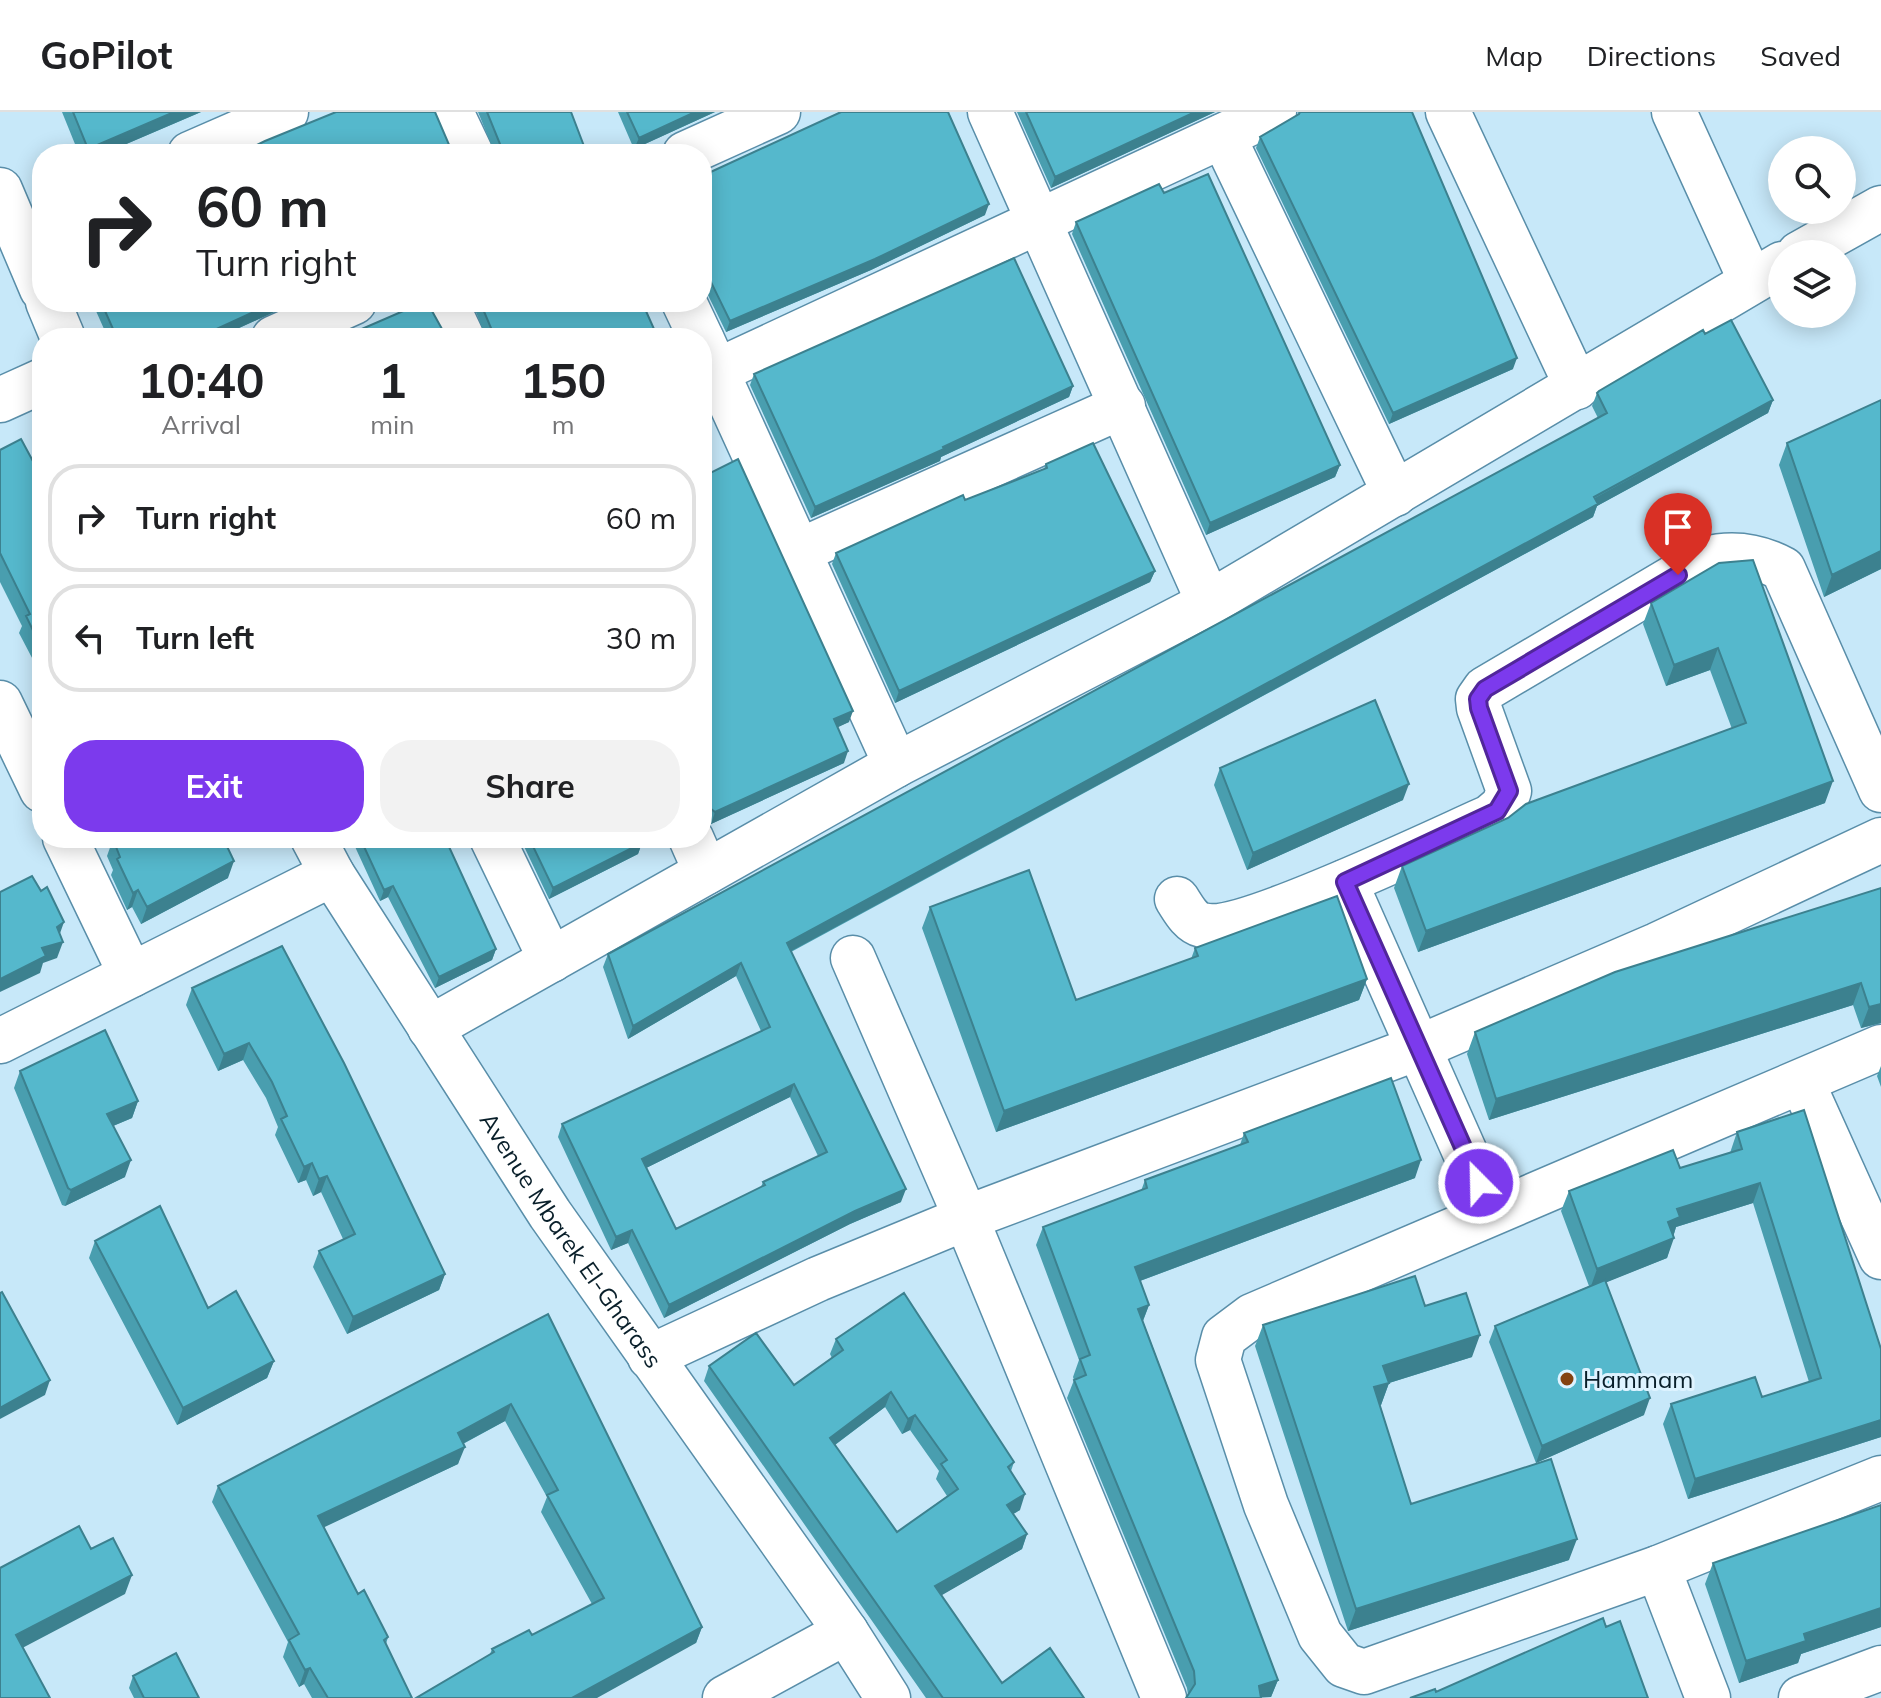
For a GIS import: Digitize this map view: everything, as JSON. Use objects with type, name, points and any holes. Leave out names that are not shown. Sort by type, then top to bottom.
[{"type":"street","points":[[195,138],[286,112]]},
{"type":"street","points":[[451,112],[466,144]]},
{"type":"street","points":[[707,144],[778,112]]},
{"type":"street","points":[[990,112],[1209,603]]},
{"type":"street","points":[[712,348],[1041,223],[1274,112]]},
{"type":"street","points":[[1448,112],[1577,387]]},
{"type":"street","points":[[430,1028],[551,960],[698,855],[896,765],[1209,603],[1766,272],[1674,112]]},
{"type":"street","points":[[1223,136],[1395,494]]},
{"type":"street","points":[[0,190],[29,224]]},
{"type":"street","points":[[1824,240],[1881,208]]},
{"type":"street","points":[[296,328],[332,312]]},
{"type":"street","points":[[712,361],[896,765]]},
{"type":"street","points":[[0,400],[32,386]]},
{"type":"street","points":[[797,552],[1123,406]]},
{"type":"street","points":[[1177,899],[1193,921],[1218,927],[1345,882],[1490,817],[1503,806],[1509,791],[1479,708],[1478,699],[1488,685],[1705,559],[1723,555],[1764,559],[1783,569],[1881,790]]},
{"type":"street","points":[[0,703],[32,769]]},
{"type":"street","points":[[650,1357],[818,1279],[966,1218],[1420,1047],[1657,945],[1881,840]]},
{"type":"street","points":[[70,848],[131,975]]},
{"type":"street","points":[[497,848],[551,960]]},
{"type":"street","points":[[0,1041],[131,975],[323,856]]},
{"type":"street","name":"Avenue Mbarek El-Gharass","points":[[323,856],[550,1214],[846,1632],[888,1698]]},
{"type":"street","points":[[1345,882],[1491,1211]]},
{"type":"street","points":[[853,958],[966,1218],[1164,1698]]},
{"type":"street","points":[[1881,1047],[1491,1211],[1252,1316],[1229,1330],[1220,1344],[1218,1360],[1266,1505],[1320,1635],[1344,1665],[1364,1672],[1658,1568],[1881,1478]]},
{"type":"street","points":[[1802,1082],[1881,1257]]},
{"type":"street","points":[[1658,1568],[1708,1698]]},
{"type":"street","points":[[725,1698],[846,1632]]},
{"type":"street","points":[[1801,1698],[1881,1668]]},
{"type":"building","points":[[73,112],[174,112],[100,144],[86,144]]},
{"type":"building","points":[[336,112],[435,112],[449,144],[259,144]]},
{"type":"building","points":[[487,112],[571,112],[583,144],[500,144]]},
{"type":"building","points":[[627,112],[695,112],[639,138]]},
{"type":"building","points":[[841,112],[948,112],[989,204],[875,259],[730,321],[712,284],[712,171]]},
{"type":"building","points":[[1026,112],[1195,112],[1055,177]]},
{"type":"building","points":[[1300,112],[1412,112],[1517,358],[1393,413],[1260,137]]},
{"type":"building","points":[[1208,174],[1340,465],[1210,523],[1076,222],[1159,184],[1164,193]]},
{"type":"building","points":[[1014,258],[1073,386],[815,507],[754,374]]},
{"type":"building","points":[[105,312],[253,312],[219,328],[113,328]]},
{"type":"building","points":[[401,312],[433,312],[441,328],[364,328]]},
{"type":"building","points":[[484,312],[646,312],[654,328],[491,328]]},
{"type":"building","points":[[1731,320],[1773,400],[1594,497],[1598,504],[787,943],[906,1189],[855,1211],[669,1305],[632,1230],[616,1237],[562,1124],[770,1027],[741,963],[633,1026],[608,954],[1607,413],[1597,393],[1599,391],[1703,330],[1705,334]],"holes":[[[794,1084],[827,1152],[676,1229],[642,1159]]]},
{"type":"building","points":[[1881,400],[1881,551],[1832,575],[1787,443]]},
{"type":"building","points":[[21,439],[32,459],[32,628],[26,616],[30,614],[0,553],[0,450]]},
{"type":"building","points":[[1093,443],[1155,571],[899,691],[836,553],[963,495],[965,500],[1047,468],[1046,464]]},
{"type":"building","points":[[738,459],[853,711],[834,719],[848,751],[715,812],[712,810],[712,472]]},
{"type":"building","points":[[1753,560],[1833,781],[1426,931],[1402,866],[1508,818],[1526,804],[1746,723],[1718,648],[1674,665],[1651,603],[1719,563]]},
{"type":"building","points":[[1375,700],[1409,784],[1253,853],[1220,768]]},
{"type":"building","points":[[116,848],[228,848],[234,861],[147,907],[138,890],[133,893],[117,859],[120,857]]},
{"type":"building","points":[[365,848],[450,848],[496,949],[439,977],[393,886],[384,890]]},
{"type":"building","points":[[534,848],[632,848],[553,888]]},
{"type":"building","points":[[1029,870],[1076,1000],[1198,956],[1195,948],[1337,896],[1367,979],[1004,1111],[930,907]]},
{"type":"building","points":[[32,876],[41,891],[47,887],[64,922],[57,927],[63,942],[42,948],[46,956],[0,979],[0,892]]},
{"type":"building","points":[[1881,888],[1881,1004],[1869,1007],[1861,983],[1496,1099],[1475,1032],[1615,972]]},
{"type":"building","points":[[282,946],[344,1063],[445,1274],[353,1317],[319,1251],[355,1234],[327,1176],[319,1179],[312,1163],[304,1167],[281,1119],[287,1116],[272,1082],[249,1043],[224,1054],[192,988]]},
{"type":"building","points":[[105,1030],[138,1101],[107,1114],[131,1160],[71,1190],[20,1071]]},
{"type":"building","points":[[1391,1078],[1421,1160],[1135,1267],[1149,1305],[1138,1309],[1278,1680],[1259,1686],[1261,1698],[1186,1698],[1195,1684],[1194,1671],[1074,1380],[1086,1375],[1080,1359],[1090,1355],[1043,1227],[1147,1188],[1145,1180],[1248,1142],[1244,1133]]},
{"type":"building","points":[[1804,1110],[1881,1349],[1881,1420],[1695,1479],[1671,1404],[1755,1377],[1762,1397],[1821,1378],[1760,1183],[1677,1209],[1680,1217],[1668,1222],[1674,1238],[1597,1269],[1569,1191],[1673,1150],[1680,1168],[1742,1149],[1737,1132]]},
{"type":"building","points":[[160,1206],[208,1308],[236,1291],[274,1361],[183,1408],[95,1241]]},
{"type":"building","points":[[1415,1276],[1425,1306],[1466,1293],[1480,1335],[1383,1366],[1389,1383],[1374,1387],[1411,1504],[1551,1459],[1577,1539],[1356,1609],[1263,1325]]},
{"type":"building","name":"Hammam","points":[[1605,1280],[1650,1398],[1542,1446],[1495,1326]]},
{"type":"building","points":[[0,1293],[50,1380],[0,1408]]},
{"type":"building","points":[[904,1293],[1014,1462],[1008,1467],[1025,1494],[1007,1505],[1027,1534],[935,1586],[1002,1683],[1050,1648],[1084,1698],[943,1698],[709,1366],[756,1333],[794,1385],[843,1350],[836,1339]],"holes":[[[891,1392],[908,1419],[915,1415],[947,1460],[941,1464],[958,1489],[897,1532],[830,1438]]]},
{"type":"building","points":[[548,1314],[702,1627],[572,1698],[416,1698],[494,1652],[492,1649],[529,1630],[532,1635],[604,1598],[547,1495],[558,1490],[511,1404],[458,1433],[465,1447],[318,1516],[358,1594],[364,1590],[388,1637],[384,1640],[412,1698],[328,1698],[310,1668],[305,1670],[289,1640],[299,1634],[218,1486]]},
{"type":"building","points":[[1881,1505],[1881,1608],[1804,1634],[1806,1641],[1746,1661],[1713,1563]]},
{"type":"building","points":[[79,1526],[91,1549],[113,1538],[132,1575],[16,1635],[50,1698],[0,1698],[0,1568]]},
{"type":"building","points":[[1603,1618],[1606,1627],[1620,1621],[1648,1698],[1410,1698],[1435,1689],[1436,1692]]},
{"type":"building","points":[[176,1653],[199,1698],[144,1698],[133,1676]]},
{"type":"place","name":"Hammam","points":[[1567,1379]]},
{"type":"route","points":[[1479,1183],[1345,882],[1490,817],[1503,806],[1509,791],[1506,778],[1479,708],[1478,699],[1488,685],[1678,575]]}]
